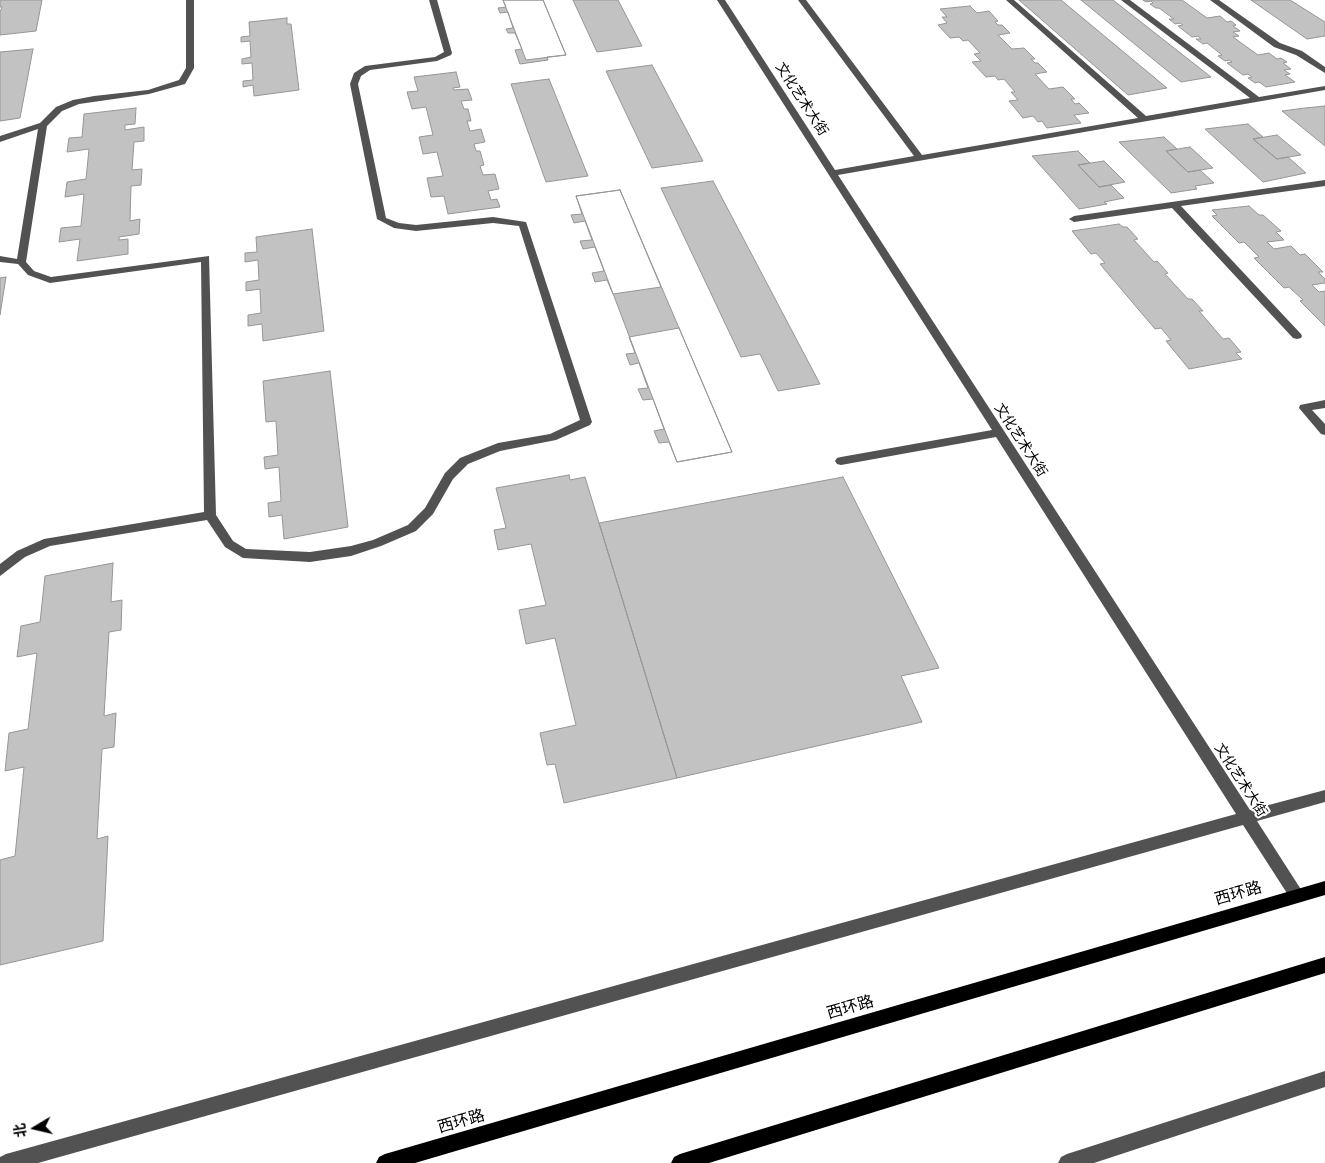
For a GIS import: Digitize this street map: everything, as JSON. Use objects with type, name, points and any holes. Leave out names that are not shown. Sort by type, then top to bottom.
[{"type":"main road","name":"西环路","points":[[385,1163],[1325,888]]},
{"type":"main road","points":[[680,1163],[1325,965]]},
{"type":"street","points":[[0,139],[43,125],[59,109],[76,102],[94,98],[150,92],[182,82],[190,68],[190,0]]},
{"type":"street","points":[[0,259],[21,262],[31,273],[50,280],[206,258],[210,515],[229,544],[243,553],[310,557],[351,550],[377,543],[412,528],[428,511],[449,476],[464,461],[498,447],[552,437],[586,422],[523,224],[493,220],[416,228],[397,226],[382,218],[354,84],[357,75],[368,68],[438,59],[448,53],[433,0]]},
{"type":"street","name":"文化艺术大街","points":[[721,0],[1297,896]]},
{"type":"street","points":[[802,0],[920,158]]},
{"type":"street","points":[[1010,0],[1143,118]]},
{"type":"street","points":[[1125,0],[1256,99]]},
{"type":"street","points":[[1214,0],[1275,44],[1299,53],[1325,71]]},
{"type":"street","points":[[832,173],[1325,88]]},
{"type":"street","points":[[21,262],[43,125]]},
{"type":"street","points":[[1074,219],[1325,183]]},
{"type":"street","points":[[1174,205],[1297,336]]},
{"type":"street","points":[[1325,404],[1304,408],[1325,431]]},
{"type":"street","points":[[841,462],[999,432]]},
{"type":"street","points":[[0,571],[21,554],[48,542],[210,515]]},
{"type":"street","points":[[6,1163],[1325,796]]},
{"type":"street","points":[[1067,1163],[1325,1079]]},
{"type":"building","points":[[0,0],[42,0],[36,31],[0,35],[0,12],[2,7],[0,7]]},
{"type":"building","points":[[503,0],[543,0],[566,55],[547,57],[548,60],[520,64],[515,50],[522,49],[515,33],[508,33],[506,29],[513,28],[508,12],[500,13],[498,8],[506,7]]},
{"type":"building","points":[[503,0],[543,0],[566,55],[526,60]]},
{"type":"building","points":[[573,0],[618,0],[642,46],[597,52]]},
{"type":"building","points":[[1019,0],[1061,0],[1167,88],[1128,95]]},
{"type":"building","points":[[1081,0],[1113,0],[1211,77],[1181,82]]},
{"type":"building","points":[[1143,0],[1182,0],[1207,18],[1220,16],[1227,22],[1231,21],[1236,25],[1233,26],[1240,31],[1233,32],[1239,36],[1233,37],[1258,55],[1269,53],[1277,59],[1281,58],[1287,62],[1283,63],[1291,69],[1284,70],[1290,74],[1285,75],[1295,82],[1266,87],[1259,82],[1255,83],[1248,78],[1252,77],[1248,74],[1243,75],[1227,63],[1232,62],[1229,60],[1225,61],[1218,56],[1222,55],[1207,43],[1203,44],[1196,39],[1201,39],[1198,36],[1192,37],[1178,26],[1183,25],[1180,23],[1175,24],[1169,19],[1174,19],[1150,4],[1153,3],[1151,1],[1146,2]]},
{"type":"building","points":[[1251,0],[1290,0],[1325,22],[1325,36],[1307,39]]},
{"type":"building","points":[[970,6],[977,13],[989,11],[998,21],[995,22],[998,25],[1002,25],[1010,33],[998,35],[1012,49],[1024,48],[1035,59],[1031,59],[1047,72],[1035,74],[1049,89],[1063,87],[1075,99],[1071,99],[1075,104],[1079,103],[1089,113],[1074,115],[1081,123],[1047,128],[1042,121],[1038,122],[1033,116],[1023,118],[1009,101],[1018,100],[1011,92],[1015,92],[1004,79],[998,80],[995,76],[986,77],[972,62],[981,61],[974,54],[980,53],[968,40],[963,41],[959,37],[950,38],[938,25],[947,23],[942,17],[947,17],[940,9]]},
{"type":"building","points":[[287,18],[287,24],[291,24],[299,90],[254,96],[253,85],[243,87],[243,81],[253,80],[252,63],[242,64],[242,59],[251,57],[250,41],[241,42],[241,37],[250,36],[249,22]]},
{"type":"building","points":[[33,49],[20,118],[0,121],[0,52]]},
{"type":"building","points":[[652,65],[703,161],[652,168],[606,71]]},
{"type":"building","points":[[456,72],[460,87],[453,88],[454,90],[468,89],[472,100],[461,101],[464,109],[468,109],[471,121],[467,121],[470,131],[481,129],[485,142],[474,144],[476,151],[480,151],[484,165],[480,166],[483,175],[495,174],[499,189],[488,191],[491,200],[497,199],[500,207],[448,214],[444,196],[431,197],[427,178],[443,176],[437,152],[423,154],[419,137],[433,135],[426,107],[412,109],[407,92],[418,91],[414,77]]},
{"type":"building","points":[[549,79],[588,176],[546,182],[511,84]]},
{"type":"building","points":[[1325,106],[1325,146],[1282,111],[1305,108]]},
{"type":"building","points":[[136,108],[135,124],[125,125],[125,130],[144,127],[144,141],[134,142],[132,170],[142,169],[141,185],[131,186],[130,221],[140,219],[139,234],[119,237],[119,240],[128,239],[128,254],[77,261],[80,239],[59,242],[61,228],[81,226],[84,194],[65,197],[67,182],[86,179],[89,149],[67,152],[69,138],[82,137],[84,114]]},
{"type":"building","points":[[1248,124],[1263,137],[1253,139],[1277,159],[1288,157],[1306,173],[1263,182],[1205,129]]},
{"type":"building","points":[[1277,135],[1301,155],[1277,159],[1253,139]]},
{"type":"building","points":[[1164,137],[1177,149],[1166,151],[1188,172],[1200,170],[1214,183],[1195,186],[1197,189],[1171,193],[1119,142]]},
{"type":"building","points":[[1190,147],[1213,168],[1188,172],[1166,151]]},
{"type":"building","points":[[1078,151],[1090,163],[1078,165],[1099,187],[1111,185],[1124,198],[1104,202],[1107,204],[1079,209],[1032,156]]},
{"type":"building","points":[[1104,161],[1125,182],[1099,187],[1078,165]]},
{"type":"building","points":[[713,181],[820,384],[778,391],[760,354],[741,357],[661,188]]},
{"type":"building","points":[[620,190],[661,287],[613,294],[607,280],[595,282],[592,273],[604,271],[595,247],[583,249],[580,241],[592,240],[585,221],[574,223],[571,215],[582,214],[576,196]]},
{"type":"building","points":[[620,190],[732,452],[677,462],[576,196]]},
{"type":"building","points":[[1249,206],[1259,215],[1263,215],[1281,231],[1276,232],[1284,240],[1267,242],[1274,249],[1291,246],[1300,255],[1305,254],[1323,272],[1318,272],[1325,279],[1325,283],[1312,285],[1319,292],[1325,291],[1325,326],[1300,301],[1303,300],[1289,287],[1284,288],[1254,258],[1259,257],[1244,242],[1239,243],[1212,216],[1217,215],[1212,210]]},
{"type":"building","points":[[1119,224],[1127,227],[1138,239],[1134,240],[1154,262],[1157,261],[1168,273],[1165,274],[1188,299],[1192,299],[1203,311],[1199,311],[1223,339],[1229,338],[1241,352],[1236,353],[1242,359],[1189,369],[1166,341],[1171,340],[1161,328],[1155,329],[1100,264],[1105,263],[1096,253],[1091,254],[1072,231]]},
{"type":"building","points":[[312,229],[324,331],[263,341],[262,324],[248,326],[248,315],[261,313],[260,289],[246,291],[246,282],[259,280],[258,260],[245,262],[245,253],[257,252],[256,237]]},
{"type":"building","points":[[6,277],[0,315],[0,278]]},
{"type":"building","points":[[679,328],[732,452],[677,462],[669,442],[659,443],[654,431],[664,429],[653,399],[643,400],[638,389],[648,388],[639,363],[630,365],[626,354],[635,353],[629,337]]},
{"type":"building","points":[[330,371],[348,527],[284,539],[282,515],[269,517],[268,503],[281,501],[279,467],[265,469],[264,457],[278,455],[276,421],[266,422],[263,381]]},
{"type":"building","points":[[569,475],[570,480],[585,477],[677,778],[564,803],[555,764],[547,765],[540,733],[576,725],[555,638],[526,644],[519,610],[546,605],[531,544],[498,550],[494,530],[506,528],[496,488]]},
{"type":"building","points":[[843,477],[939,668],[901,676],[922,722],[677,778],[599,523]]},
{"type":"building","points":[[113,563],[111,602],[122,600],[121,630],[109,632],[104,716],[116,713],[114,747],[102,749],[97,839],[108,836],[103,941],[0,965],[0,860],[15,856],[24,767],[5,771],[9,733],[28,729],[37,653],[17,657],[21,626],[40,622],[45,576]]}]
